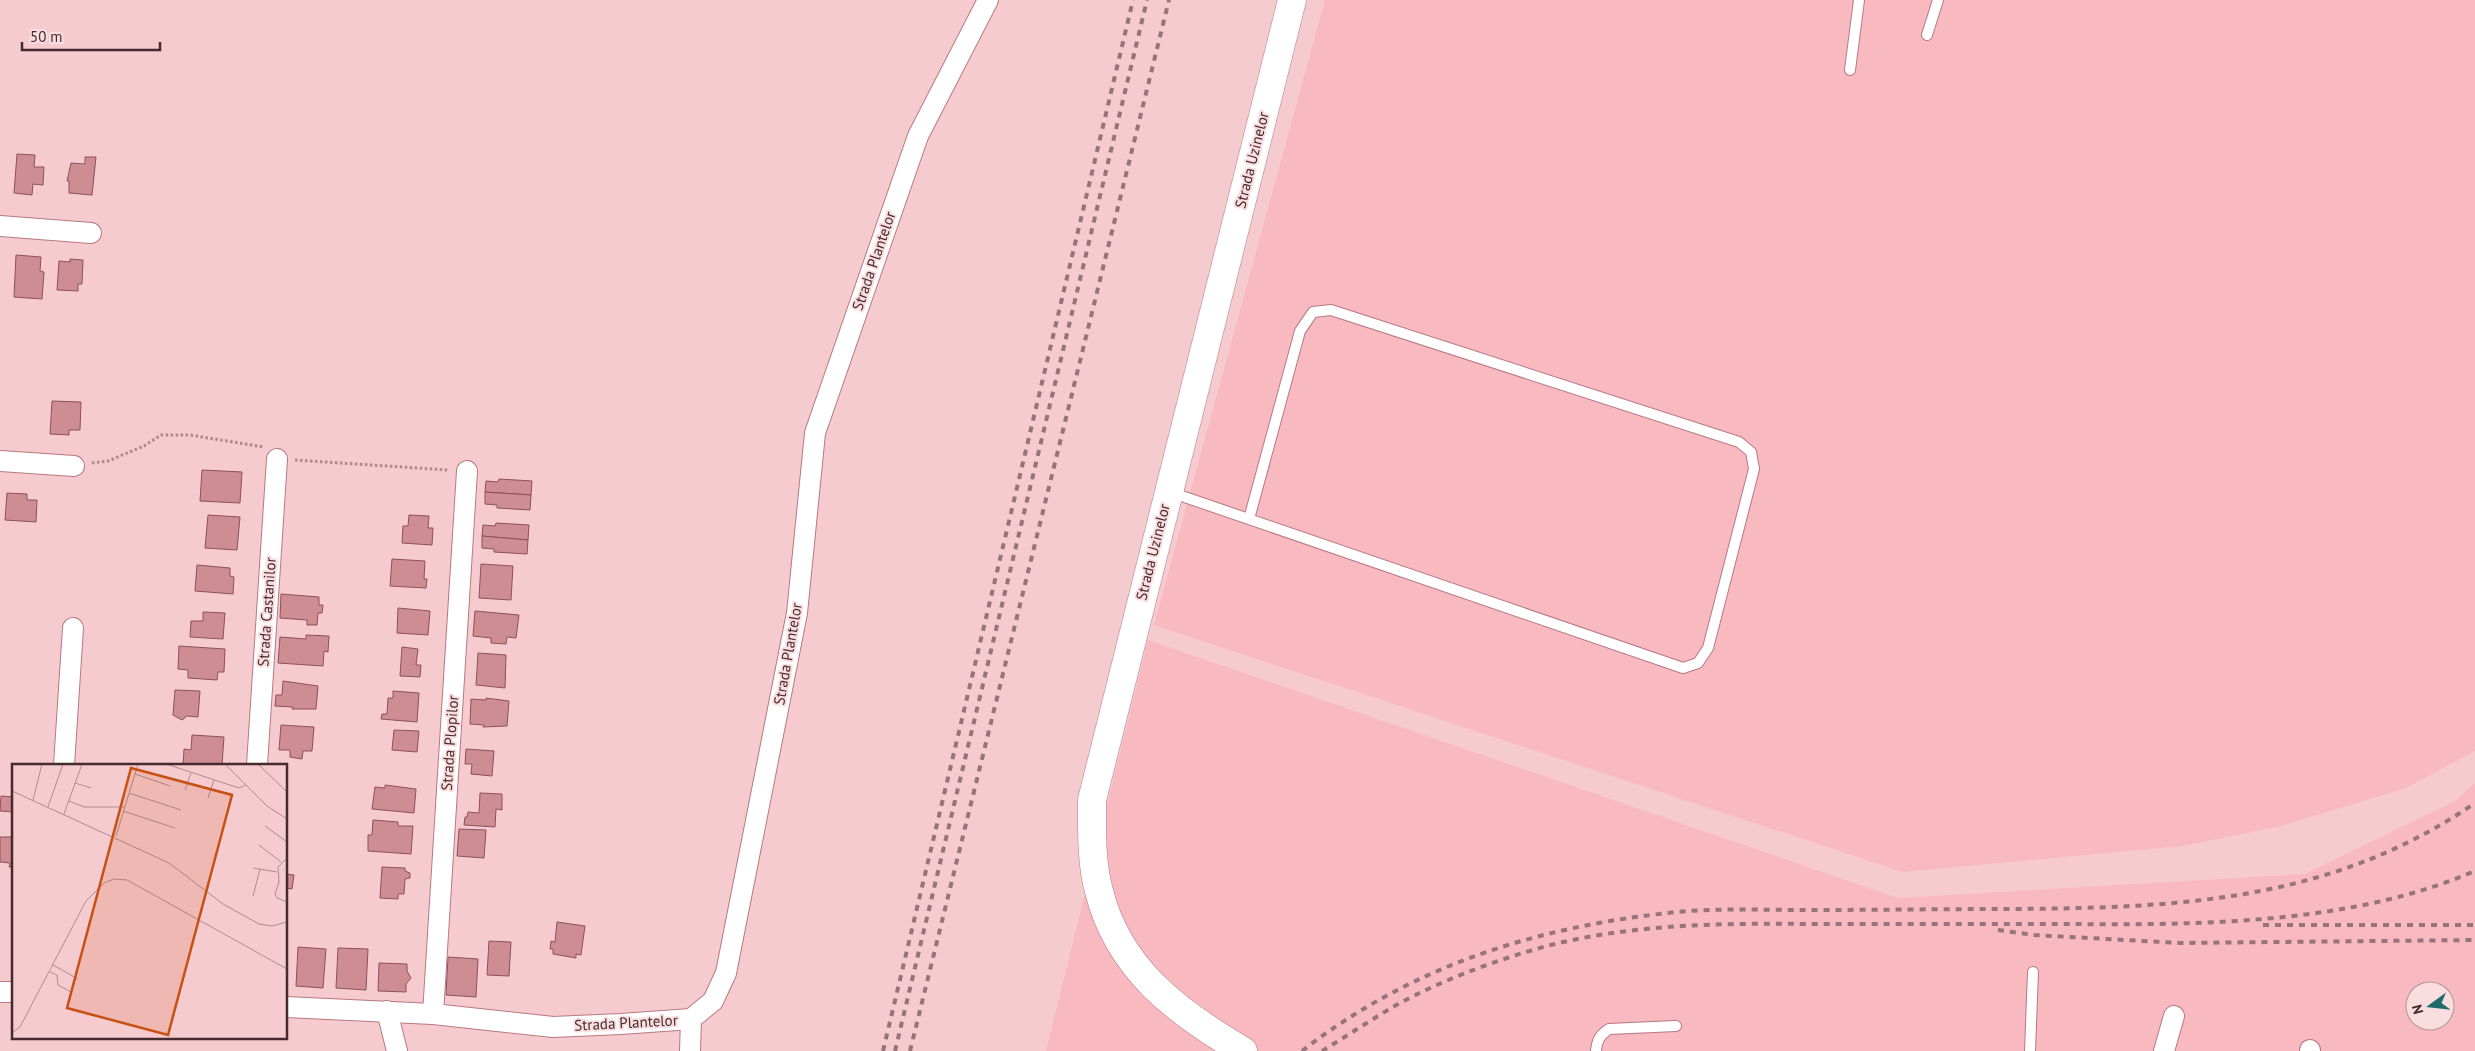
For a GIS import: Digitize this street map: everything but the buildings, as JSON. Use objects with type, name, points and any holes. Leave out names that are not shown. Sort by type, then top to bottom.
[{"type":"street","name":"Strada Plantelor","points":[[288,1007],[433,1014],[553,1027],[691,1018],[713,1001],[726,974],[797,613],[814,433],[918,136],[988,0]]},
{"type":"street","name":"Strada Uzinelor","points":[[1243,1051],[1176,1008],[1138,971],[1111,928],[1098,891],[1092,847],[1092,800],[1292,0]]},
{"type":"street","points":[[0,226],[91,233]]},
{"type":"street","name":"Strada Castanilor","points":[[256,764],[276,459]]},
{"type":"street","points":[[0,461],[74,466]]},
{"type":"street","name":"Strada Plopilor","points":[[433,1014],[467,471]]},
{"type":"street","points":[[64,764],[74,628]]},
{"type":"street","points":[[387,1011],[397,1051]]},
{"type":"street","points":[[2164,1051],[2174,1016]]},
{"type":"street","points":[[690,1051],[691,1018]]},
{"type":"lane","points":[[1850,70],[1858,0]]},
{"type":"lane","points":[[1926,35],[1938,0]]},
{"type":"lane","points":[[1169,491],[1249,519],[1683,668],[1698,663],[1708,648],[1754,468],[1751,452],[1739,442],[1331,310],[1314,312],[1300,331],[1249,519]]},
{"type":"lane","points":[[2030,1051],[2033,972]]},
{"type":"lane","points":[[1596,1051],[1596,1041],[1601,1034],[1609,1029],[1676,1026]]},
{"type":"shaded area","points":[[1325,0],[2475,0],[2475,751],[2406,788],[2281,826],[2183,846],[1903,872],[1154,625]]},
{"type":"shaded area","points":[[1148,640],[1898,898],[2305,874],[2455,801],[2475,783],[2475,1051],[1046,1051]]},
{"type":"railway","points":[[883,1051],[1133,0]]},
{"type":"railway","points":[[895,1051],[1147,0]]},
{"type":"railway","points":[[910,1051],[1169,0]]},
{"type":"railway","points":[[1302,1051],[1344,1021],[1388,995],[1433,973],[1479,954],[1527,939],[1576,928],[1626,918],[1709,910],[2071,908],[2132,906],[2192,901],[2251,893],[2309,880],[2365,861],[2421,836],[2475,803]]},
{"type":"railway","points":[[1322,1051],[1398,1004],[1452,978],[1509,957],[1547,946],[1612,933],[1677,926],[1743,924],[2167,924],[2220,922],[2325,912],[2377,902],[2427,889],[2475,871]]},
{"type":"railway","points":[[2263,925],[2475,925]]},
{"type":"railway","points":[[1998,930],[2034,935],[2180,943],[2475,940]]}]
